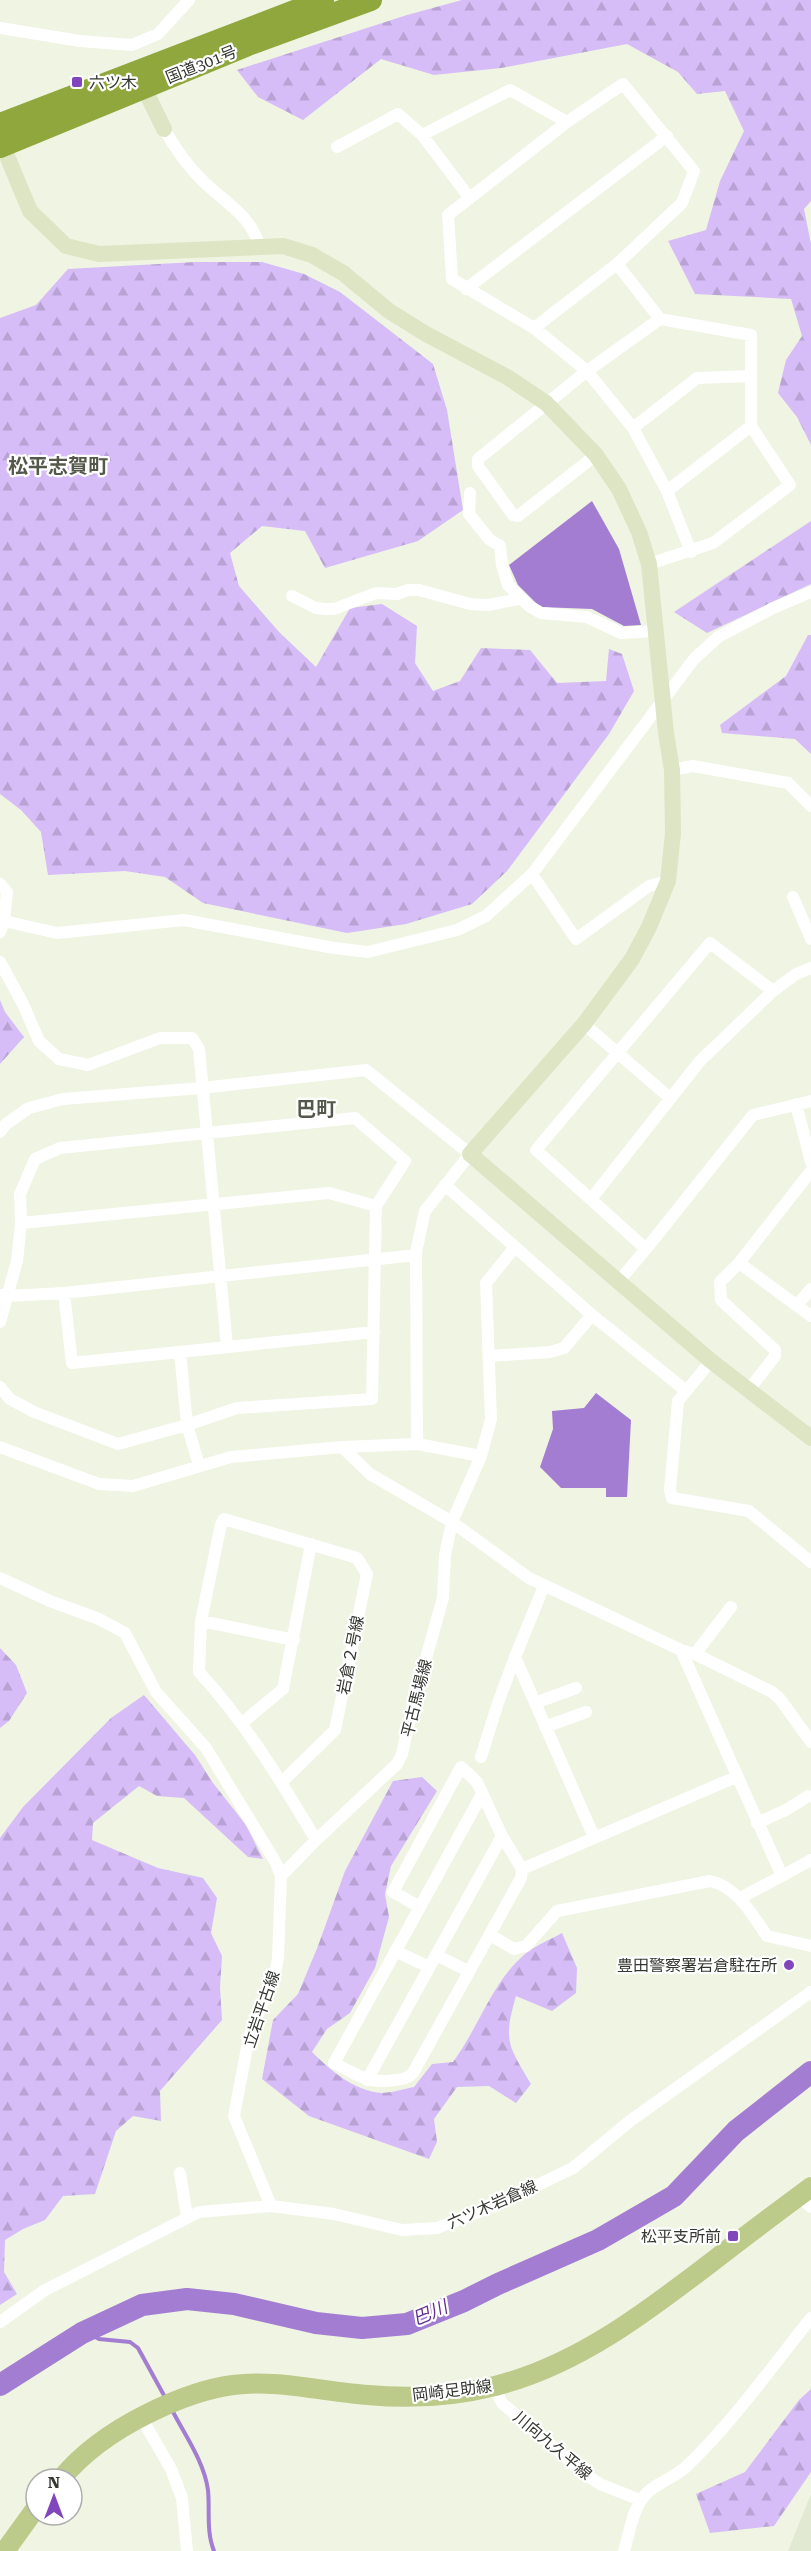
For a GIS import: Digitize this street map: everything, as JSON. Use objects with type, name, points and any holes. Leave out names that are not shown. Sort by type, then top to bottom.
[{"type":"highway","name":"国道301号","points":[[1,139],[323,0]]},
{"type":"highway","name":"国道301号","points":[[1,139],[144,88],[248,45],[371,0]]},
{"type":"main road","name":"岡崎足助線","points":[[73,2467],[93,2448],[125,2425],[184,2396],[233,2385],[279,2386],[392,2397],[438,2394],[494,2386],[542,2370],[591,2347],[625,2326],[807,2196]]},
{"type":"main road","points":[[5,2551],[24,2525]]},
{"type":"street","points":[[0,28],[80,41],[132,45],[158,34],[189,0]]},
{"type":"street","points":[[534,328],[617,264],[682,203],[694,171],[623,84],[567,122],[448,215],[452,279],[534,328],[586,371],[633,428],[667,491],[691,552]]},
{"type":"street","points":[[144,88],[175,148],[201,180],[245,217],[256,233],[259,246]]},
{"type":"street","points":[[422,135],[510,90],[567,122]]},
{"type":"street","points":[[337,147],[398,114],[422,135],[469,197]]},
{"type":"street","points":[[466,289],[667,136]]},
{"type":"street","points":[[1,139],[30,211],[66,246],[99,254],[284,246],[312,255],[343,273],[389,311],[426,334],[507,377],[546,403],[596,455],[619,489],[639,532],[649,564],[666,733],[672,770],[673,833],[668,881],[649,927],[632,959],[584,1024],[470,1154],[425,1211],[416,1255],[417,1443]]},
{"type":"street","points":[[617,264],[660,319],[751,335],[751,426],[790,485],[713,543],[649,564]]},
{"type":"street","points":[[596,455],[518,516],[513,515],[478,466],[478,459],[546,403],[586,371],[660,319]]},
{"type":"street","points":[[633,428],[697,378],[751,376]]},
{"type":"street","points":[[667,491],[751,426]]},
{"type":"street","points":[[470,493],[470,514],[489,539],[500,546],[502,565],[508,585],[519,598],[542,613],[587,617],[621,633],[658,636]]},
{"type":"street","points":[[292,596],[316,608],[325,609],[334,609],[376,593],[397,594],[408,590],[419,590],[470,604],[488,605],[519,598]]},
{"type":"street","points":[[0,884],[7,892],[2,926],[57,933],[184,920],[334,948],[368,952],[457,930],[486,916],[532,874],[694,659],[718,637],[773,608],[811,592]]},
{"type":"street","points":[[672,770],[693,766],[788,783],[811,806]]},
{"type":"street","points":[[532,874],[576,939],[649,885],[668,881]]},
{"type":"street","points":[[793,897],[811,939]]},
{"type":"street","points":[[646,1249],[536,1150],[710,943],[773,991]]},
{"type":"street","points":[[0,962],[24,1004],[39,1041],[59,1059],[88,1065],[160,1038],[192,1038],[199,1049],[227,1347]]},
{"type":"street","points":[[591,1199],[700,1061],[773,991],[796,974],[811,968]]},
{"type":"street","points":[[584,1024],[670,1098]]},
{"type":"street","points":[[0,1132],[6,1124],[29,1108],[63,1099],[201,1088],[366,1070],[470,1154],[711,1361],[811,1438]]},
{"type":"street","points":[[619,1281],[753,1115],[811,1101]]},
{"type":"street","points":[[796,1104],[811,1162]]},
{"type":"street","points":[[0,1322],[4,1295],[17,1261],[21,1223],[20,1194],[35,1159],[60,1148],[355,1118],[405,1161],[376,1206],[372,1399],[237,1408],[118,1444],[34,1412],[10,1399],[0,1387]]},
{"type":"street","points":[[748,1391],[775,1356],[775,1350],[720,1300],[720,1282],[740,1262],[811,1171]]},
{"type":"street","points":[[446,1185],[592,1315],[685,1390]]},
{"type":"street","points":[[21,1223],[329,1193],[376,1206]]},
{"type":"street","name":"平古馬場線","points":[[281,1876],[397,1764],[402,1754],[413,1704],[443,1598],[445,1555],[452,1522],[481,1456],[491,1419],[486,1283],[515,1247]]},
{"type":"street","points":[[4,1295],[64,1293],[416,1255]]},
{"type":"street","points":[[740,1262],[811,1316]]},
{"type":"street","points":[[797,1305],[811,1289]]},
{"type":"street","points":[[64,1293],[72,1363],[374,1332]]},
{"type":"street","points":[[489,1356],[550,1352],[564,1348],[592,1315]]},
{"type":"street","points":[[180,1352],[187,1425],[199,1465]]},
{"type":"street","points":[[711,1361],[678,1401],[669,1490],[672,1498],[749,1511],[811,1562]]},
{"type":"street","points":[[0,1447],[99,1484],[116,1487],[133,1486],[231,1457],[342,1447],[417,1443],[481,1456]]},
{"type":"street","points":[[342,1447],[370,1474],[452,1522],[529,1578],[681,1650],[695,1653],[772,1692],[780,1699],[811,1742]]},
{"type":"street","name":"岩倉２号線","points":[[201,1622],[221,1524],[224,1519],[357,1558],[367,1574],[335,1730],[282,1782]]},
{"type":"street","points":[[242,1723],[283,1689],[311,1544]]},
{"type":"street","points":[[0,1578],[50,1601],[99,1619],[125,1633],[156,1692],[206,1748],[276,1863],[281,1876]]},
{"type":"street","points":[[481,1757],[498,1703],[544,1586]]},
{"type":"street","points":[[695,1653],[731,1607]]},
{"type":"street","points":[[294,1640],[201,1622],[199,1672],[242,1723],[282,1782],[316,1840]]},
{"type":"street","points":[[681,1650],[782,1876]]},
{"type":"street","points":[[515,1657],[594,1837]]},
{"type":"street","points":[[535,1703],[576,1688]]},
{"type":"street","points":[[545,1726],[586,1712]]},
{"type":"street","points":[[420,1907],[393,1892],[461,1767],[477,1782],[502,1836],[522,1869],[521,1878],[413,2073],[408,2078],[378,2082],[367,2080],[334,2063],[395,1951],[420,1907],[482,1794]]},
{"type":"street","points":[[522,1869],[736,1777]]},
{"type":"street","points":[[757,1823],[786,1810],[808,1796]]},
{"type":"street","points":[[367,2080],[502,1836]]},
{"type":"street","points":[[740,1899],[811,1860]]},
{"type":"street","name":"立岩平古線","points":[[271,2206],[234,2116],[249,2037],[278,1958],[281,1876]]},
{"type":"street","points":[[490,1935],[514,1949],[526,1946],[557,1911],[710,1881],[719,1883],[740,1899],[767,1936],[811,1946]]},
{"type":"street","points":[[395,1951],[429,1967]]},
{"type":"street","points":[[436,1955],[468,1971]]},
{"type":"street","name":"六ツ木岩倉線","points":[[0,2322],[45,2290],[199,2212],[271,2206],[334,2214],[402,2230],[437,2228],[494,2206],[573,2168],[630,2121],[811,1992]]},
{"type":"street","points":[[180,2173],[187,2217]]},
{"type":"street","points":[[624,2551],[640,2500],[648,2492],[670,2480],[685,2468],[723,2428],[811,2318]]},
{"type":"street","name":"川向九久平線","points":[[494,2386],[502,2403],[586,2475],[600,2484],[640,2500]]},
{"type":"street","points":[[141,2417],[171,2469],[182,2498],[187,2551]]},
{"type":"shaded area","points":[[592,501],[619,549],[641,625],[624,626],[592,609],[540,607],[518,585],[509,565]]},
{"type":"shaded area","points":[[596,1393],[631,1420],[627,1497],[606,1497],[606,1488],[561,1488],[540,1467],[553,1429],[552,1411],[584,1408]]},
{"type":"shaded area","points":[[811,2494],[811,2551],[788,2551]]},
{"type":"green space","points":[[462,0],[811,0],[811,201],[804,209],[811,244],[811,445],[797,417],[778,393],[786,360],[802,336],[791,299],[695,294],[668,241],[706,230],[720,181],[744,131],[725,91],[697,94],[678,72],[627,44],[501,68],[434,75],[381,59],[303,120],[258,97],[237,70],[407,15]]},
{"type":"green space","points":[[195,262],[262,262],[304,274],[340,292],[433,364],[447,410],[463,510],[418,541],[325,568],[305,531],[262,526],[230,553],[239,586],[279,632],[316,667],[350,608],[382,604],[417,626],[415,663],[433,691],[460,681],[481,648],[530,650],[557,683],[606,681],[609,649],[622,654],[634,691],[609,734],[507,871],[472,904],[406,924],[347,933],[203,903],[165,877],[125,871],[48,875],[41,832],[21,810],[0,794],[0,318],[36,305],[68,269]]},
{"type":"green space","points":[[811,521],[811,584],[707,633],[674,612]]},
{"type":"green space","points":[[808,635],[811,635],[811,754],[795,739],[722,733],[720,725],[786,676]]},
{"type":"green space","points":[[0,1000],[5,1012],[24,1037],[0,1064]]},
{"type":"green space","points":[[0,1648],[16,1665],[27,1693],[9,1721],[0,1728]]},
{"type":"green space","points":[[144,1695],[195,1755],[213,1783],[246,1825],[263,1859],[248,1857],[184,1798],[157,1796],[139,1786],[93,1823],[92,1840],[158,1868],[203,1878],[217,1898],[211,1933],[222,1956],[220,1987],[222,2020],[160,2091],[161,2121],[133,2116],[116,2131],[95,2194],[63,2196],[45,2220],[5,2240],[4,2272],[17,2294],[0,2305],[0,1838],[23,1807],[111,1718]]},
{"type":"green space","points":[[422,1777],[437,1791],[391,1866],[385,1894],[389,1917],[375,1968],[350,2013],[327,2029],[312,2052],[335,2073],[361,2088],[381,2093],[414,2087],[432,2064],[453,2062],[503,1978],[513,1965],[529,1951],[562,1933],[577,1968],[576,1993],[552,2011],[516,1996],[510,2023],[510,2042],[531,2084],[516,2103],[489,2086],[457,2087],[434,2119],[437,2142],[429,2159],[309,2116],[262,2079],[273,2020],[298,1994],[345,1871],[393,1781]]},
{"type":"green space","points":[[811,2389],[811,2472],[774,2526],[710,2533],[696,2494],[745,2472],[799,2400]]},
{"type":"waterway","name":"巴川","points":[[0,2385],[82,2333],[142,2305],[187,2299],[234,2304],[316,2323],[362,2328],[407,2324],[464,2301],[598,2240],[674,2196],[736,2131],[811,2072]]},
{"type":"waterway","points":[[80,2329],[99,2339],[130,2342],[138,2348],[166,2399]]},
{"type":"waterway","points":[[171,2408],[198,2458],[206,2479],[210,2536],[214,2551]]},
{"type":"place","name":"六ツ木","points":[[77,82]]},
{"type":"place","name":"豊田警察署岩倉駐在所","points":[[789,1965]]},
{"type":"place","name":"松平支所前","points":[[733,2236]]},
{"type":"district","name":"松平志賀町","points":[[58,466]]},
{"type":"district","name":"巴町","points":[[316,1109]]}]
